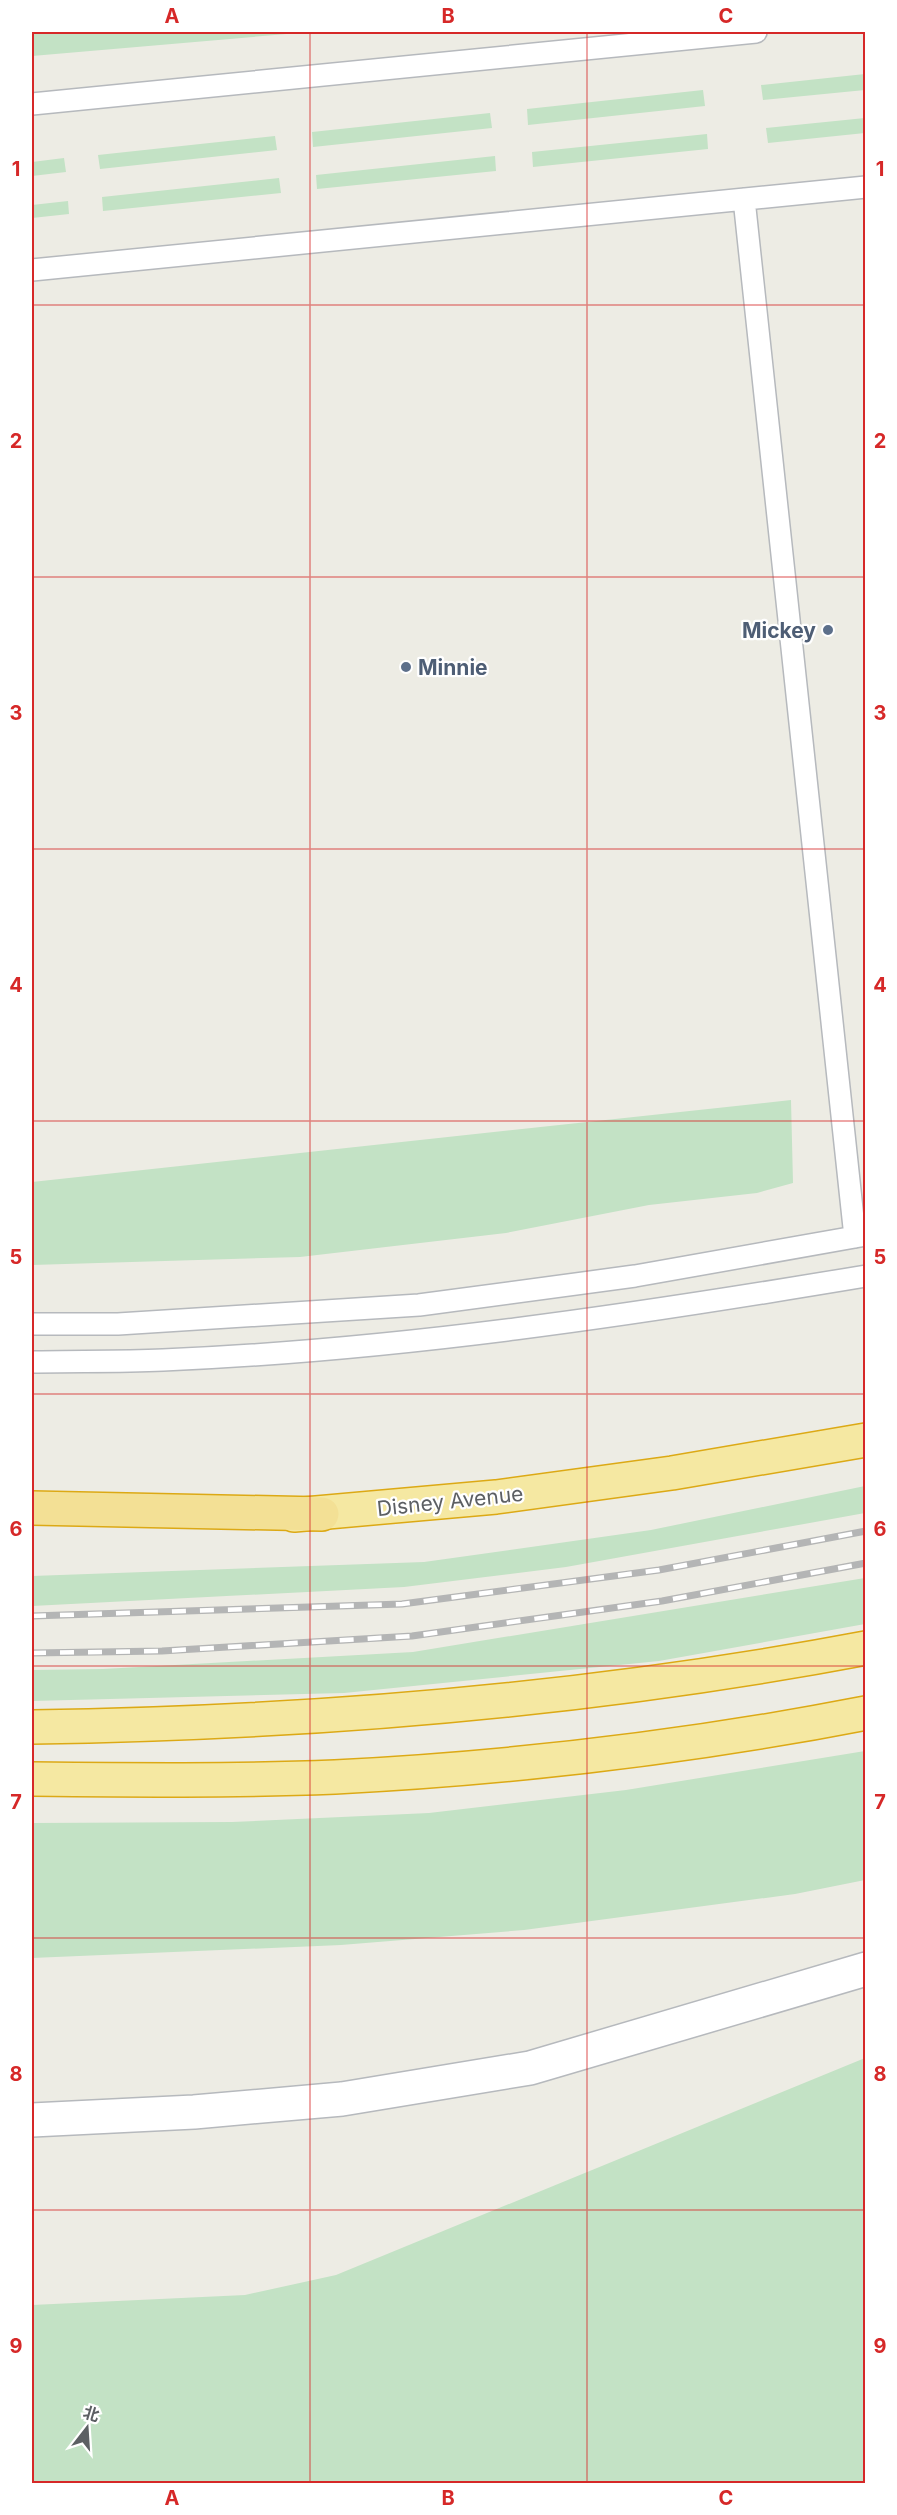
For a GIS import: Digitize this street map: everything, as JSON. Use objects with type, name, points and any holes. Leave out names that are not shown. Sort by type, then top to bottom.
[{"type":"highway","name":"Disney Avenue","points":[[32,1523],[142,1522],[322,1514],[495,1497],[672,1473],[866,1440]]},
{"type":"highway","points":[[32,1508],[322,1514]]},
{"type":"highway","points":[[32,1727],[154,1725],[333,1716],[506,1700],[677,1678],[866,1648]]},
{"type":"highway","points":[[32,1779],[152,1781],[335,1777],[513,1764],[687,1742],[866,1713]]},
{"type":"street","points":[[32,2120],[194,2112],[342,2099],[530,2068],[866,1970]]},
{"type":"lane","points":[[32,104],[756,32]]},
{"type":"lane","points":[[32,270],[866,187]]},
{"type":"lane","points":[[32,1324],[118,1324],[262,1317],[419,1305],[635,1276],[860,1236],[744,199]]},
{"type":"lane","points":[[32,1362],[163,1360],[484,1334],[664,1310],[866,1276]]},
{"type":"green space","points":[[32,32],[310,32],[32,56]]},
{"type":"green space","points":[[865,74],[865,90],[763,100],[761,85]]},
{"type":"green space","points":[[703,90],[705,106],[528,125],[527,109]]},
{"type":"green space","points":[[490,113],[492,128],[313,147],[312,132]]},
{"type":"green space","points":[[865,118],[865,133],[768,143],[766,128]]},
{"type":"green space","points":[[707,134],[708,149],[533,167],[532,152]]},
{"type":"green space","points":[[275,136],[277,150],[100,169],[98,155]]},
{"type":"green space","points":[[495,156],[496,171],[317,189],[316,175]]},
{"type":"green space","points":[[64,158],[66,172],[32,176],[32,162]]},
{"type":"green space","points":[[279,178],[281,193],[103,211],[102,197]]},
{"type":"green space","points":[[68,201],[69,214],[32,218],[32,205]]},
{"type":"green space","points":[[791,1100],[793,1183],[757,1193],[649,1205],[506,1233],[300,1257],[32,1265],[32,1182]]},
{"type":"green space","points":[[865,1486],[865,1513],[566,1567],[404,1587],[32,1606],[32,1576],[424,1562],[651,1530]]},
{"type":"green space","points":[[865,1578],[865,1624],[659,1661],[344,1693],[32,1701],[32,1670],[103,1669],[413,1652]]},
{"type":"green space","points":[[865,1751],[865,1880],[795,1894],[524,1930],[341,1945],[32,1958],[32,1823],[232,1822],[429,1813],[626,1790]]},
{"type":"green space","points":[[865,2058],[865,2483],[32,2483],[32,2305],[245,2295],[336,2275]]},
{"type":"railway","points":[[32,1616],[402,1604],[659,1570],[866,1531]]},
{"type":"railway","points":[[32,1653],[162,1651],[412,1636],[662,1601],[866,1563]]},
{"type":"place","name":"Mickey","points":[[828,630]]},
{"type":"place","name":"Minnie","points":[[406,667]]}]
